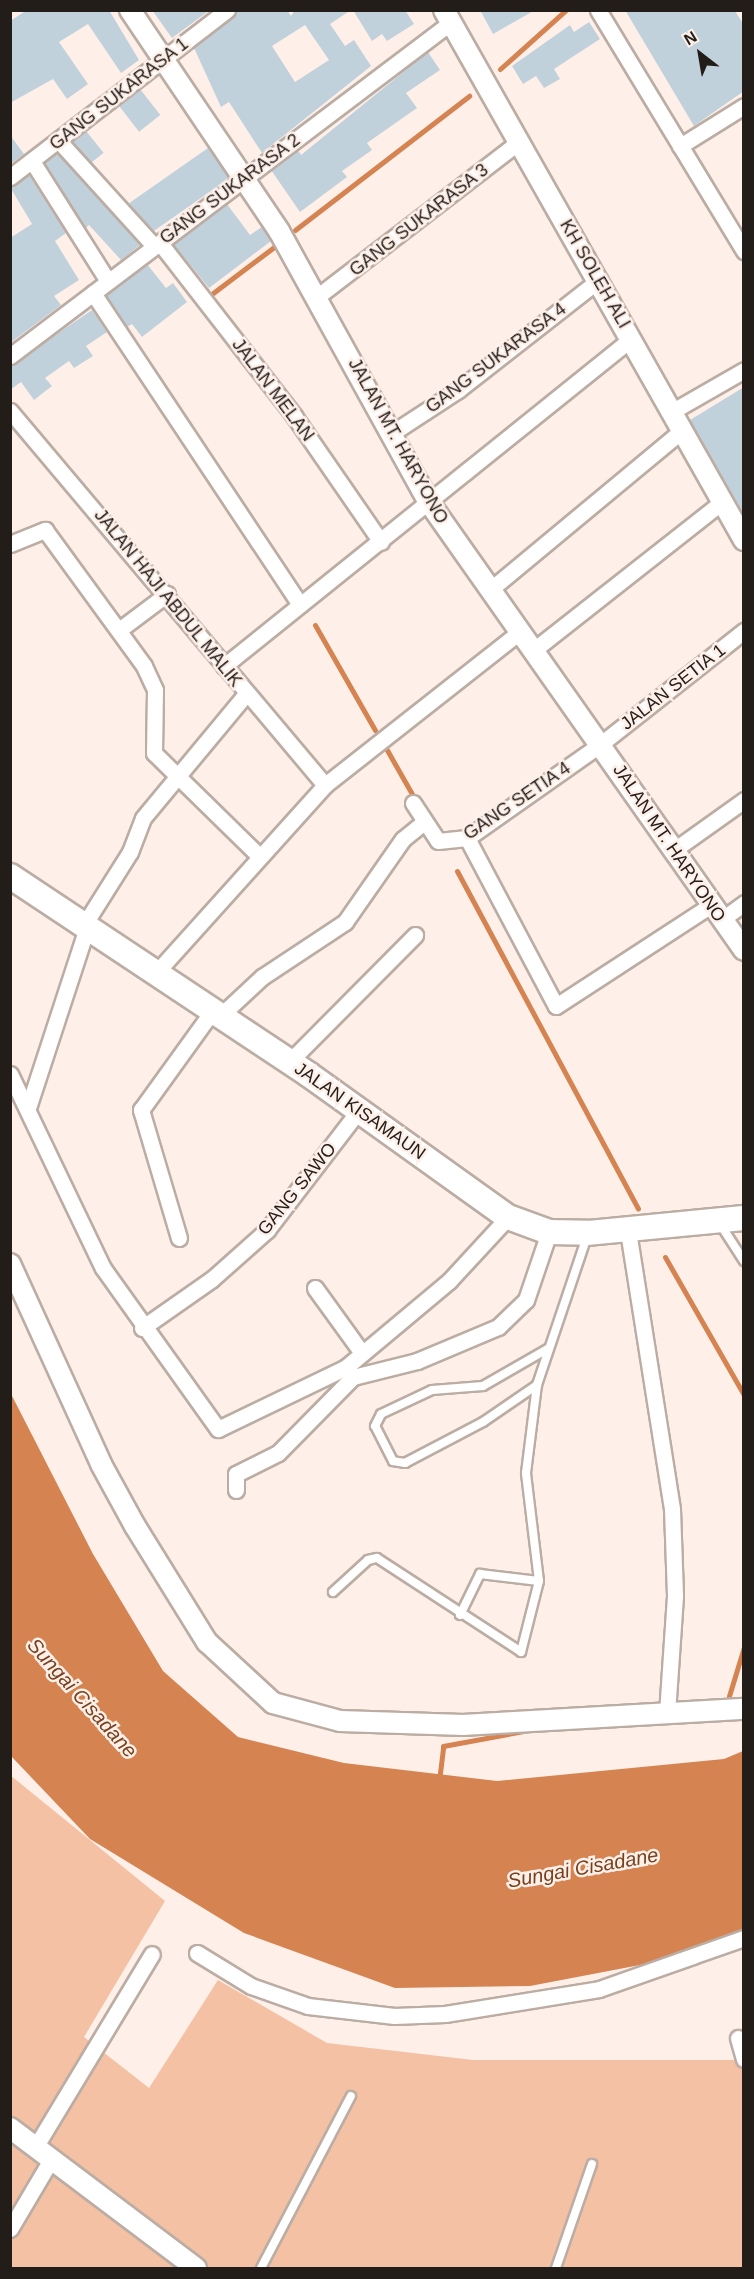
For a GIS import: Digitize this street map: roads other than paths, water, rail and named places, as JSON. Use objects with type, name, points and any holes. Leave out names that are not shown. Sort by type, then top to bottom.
[{"type":"main road","name":"JALAN KISAMAUN","points":[[10,876],[86,926],[154,975],[359,1110],[508,1217],[549,1232],[588,1233],[628,1231],[717,1219],[744,1218]]},
{"type":"street","name":"JALAN MT. HARYONO","points":[[130,10],[244,179],[318,296],[428,501],[602,743],[744,950]]},
{"type":"street","name":"GANG SUKARASA 1","points":[[10,177],[227,10]]},
{"type":"street","points":[[598,10],[742,246]]},
{"type":"street","name":"KH SOLEH ALI","points":[[447,17],[632,338],[680,432],[744,540]]},
{"type":"street","name":"GANG SUKARASA 2","points":[[10,356],[244,179],[447,17]]},
{"type":"street","points":[[680,146],[744,106]]},
{"type":"street","name":"JALAN MELAN","points":[[58,140],[157,245],[202,297],[381,542]]},
{"type":"street","name":"GANG SUKARASA 3","points":[[318,296],[519,142]]},
{"type":"street","points":[[32,161],[108,281]]},
{"type":"street","name":"GANG SUKARASA 4","points":[[392,433],[458,390],[599,280]]},
{"type":"street","points":[[93,293],[300,605]]},
{"type":"street","points":[[224,666],[632,338]]},
{"type":"street","points":[[671,412],[744,370]]},
{"type":"street","name":"JALAN HAJI ABDUL MALIK","points":[[10,411],[167,594],[246,694],[325,785]]},
{"type":"street","points":[[491,589],[680,432]]},
{"type":"street","points":[[535,649],[722,502]]},
{"type":"street","points":[[10,544],[45,530],[119,630],[155,690],[154,753],[258,855]]},
{"type":"street","points":[[119,630],[167,594]]},
{"type":"street","points":[[154,975],[258,855],[325,785],[521,631]]},
{"type":"street","name":"JALAN SETIA 1","points":[[602,743],[744,631]]},
{"type":"street","points":[[28,1108],[86,926],[129,852],[144,818],[246,694]]},
{"type":"street","name":"GANG SETIA 4","points":[[413,803],[423,823],[438,841],[467,838],[602,743]]},
{"type":"street","points":[[674,850],[744,800]]},
{"type":"street","points":[[179,1238],[141,1110],[215,1015],[262,978],[345,922],[403,839],[423,823]]},
{"type":"street","points":[[467,838],[556,1006],[716,912],[744,903]]},
{"type":"street","points":[[288,1062],[415,936]]},
{"type":"street","points":[[10,1074],[103,1268],[142,1328],[218,1429],[349,1372],[451,1350],[503,1323],[526,1300],[549,1232]]},
{"type":"street","name":"GANG SAWO","points":[[142,1328],[212,1279],[267,1230],[359,1110]]},
{"type":"street","points":[[236,1490],[236,1474],[278,1453],[349,1372],[362,1353],[455,1276],[508,1217]]},
{"type":"street","points":[[628,1231],[672,1509],[675,1575],[668,1712]]},
{"type":"street","points":[[10,1264],[114,1490],[207,1642],[267,1699],[317,1717],[395,1724],[744,1709]]},
{"type":"street","points":[[315,1288],[362,1353]]},
{"type":"street","points":[[197,1953],[251,1986],[308,2006],[393,2016],[445,2014],[599,1989],[744,1938]]},
{"type":"street","points":[[36,2146],[152,1954]]},
{"type":"street","points":[[738,2038],[744,2059]]},
{"type":"street","points":[[10,2128],[196,2268]]},
{"type":"street","points":[[10,2229],[52,2158]]},
{"type":"lane","points":[[717,1219],[744,1261]]},
{"type":"lane","points":[[333,1592],[368,1560],[377,1558],[460,1615],[521,1652],[539,1581],[526,1473],[537,1385],[588,1233]]},
{"type":"lane","points":[[537,1385],[483,1422],[405,1463],[393,1461],[375,1426],[381,1414],[432,1390],[483,1386],[549,1348]]},
{"type":"lane","points":[[460,1615],[480,1574],[539,1581]]},
{"type":"lane","points":[[261,2268],[351,2096]]},
{"type":"lane","points":[[556,2268],[592,2164]]},
{"type":"water","name":"Sungai Cisadane","points":[[10,1392],[93,1554],[163,1671],[238,1737],[344,1763],[497,1781],[724,1759],[743,1751],[743,1935],[708,1952],[530,1986],[395,1988],[244,1933],[90,1839],[11,1756]]},
{"type":"waterway","points":[[500,69],[566,10]]},
{"type":"waterway","points":[[295,230],[469,96]]},
{"type":"waterway","points":[[213,293],[274,247]]},
{"type":"waterway","points":[[315,625],[375,730]]},
{"type":"waterway","points":[[387,750],[416,801]]},
{"type":"waterway","points":[[457,871],[638,1209]]},
{"type":"waterway","points":[[665,1257],[744,1395]]},
{"type":"waterway","points":[[729,1696],[744,1647]]},
{"type":"waterway","points":[[439,1781],[443,1746],[529,1730]]}]
